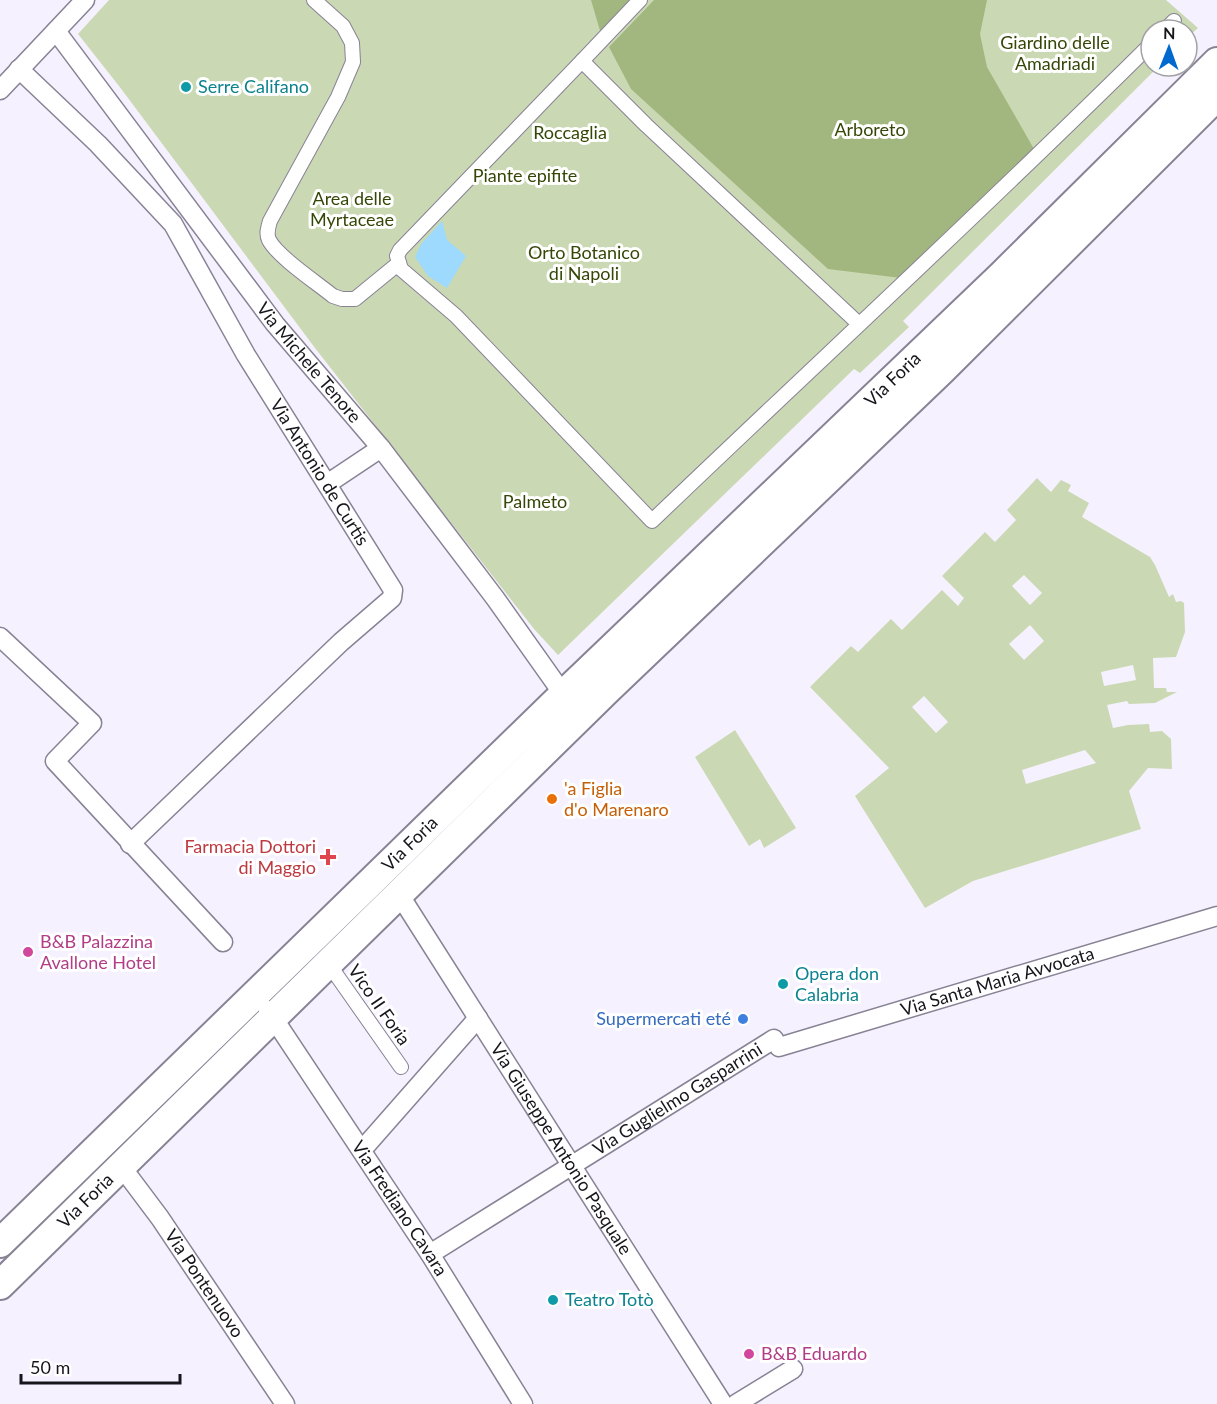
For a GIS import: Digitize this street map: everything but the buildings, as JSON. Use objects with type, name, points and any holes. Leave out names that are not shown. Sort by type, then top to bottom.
[{"type":"main road","name":"Via Foria","points":[[0,1243],[265,1006],[571,706],[1217,62]]},
{"type":"main road","name":"Via Foria","points":[[0,1285],[121,1166],[265,1006],[328,963],[399,894],[571,706],[942,370],[1217,96]]},
{"type":"street","points":[[0,90],[85,0]]},
{"type":"street","points":[[314,0],[343,26],[351,43],[353,62],[338,97],[270,221],[267,229],[268,238],[276,249],[333,296],[342,299],[355,298],[399,263]]},
{"type":"street","points":[[640,0],[400,249],[397,256],[401,269],[456,316],[652,521],[1038,156],[1139,56]]},
{"type":"street","name":"Via Michele Tenore","points":[[56,31],[275,324],[381,448],[571,706]]},
{"type":"street","points":[[582,61],[859,324]]},
{"type":"street","name":"Via Antonio de Curtis","points":[[19,69],[98,144],[173,224],[246,355],[393,590],[392,598],[340,642],[130,844]]},
{"type":"street","points":[[173,224],[190,209]]},
{"type":"street","points":[[327,484],[381,448]]},
{"type":"street","points":[[0,637],[92,723],[55,761],[223,942]]},
{"type":"street","name":"Via Giuseppe Antonio Pasquale","points":[[399,894],[723,1404]]},
{"type":"street","name":"Via Santa Maria Avvocata","points":[[776,1043],[1217,916]]},
{"type":"street","name":"Vico II Foria","points":[[328,963],[401,1067]]},
{"type":"street","name":"Via Frediano Cavara","points":[[265,1006],[430,1254],[522,1404]]},
{"type":"street","points":[[362,1150],[478,1018]]},
{"type":"street","name":"Via Guglielmo Gasparrini","points":[[430,1254],[776,1043]]},
{"type":"street","name":"Via Pontenuovo","points":[[121,1166],[160,1218],[280,1402]]},
{"type":"street","points":[[736,1404],[793,1369]]},
{"type":"green space","name":"Orto Botanico di Napoli","points":[[109,0],[1166,0],[1187,18],[1139,18],[1139,78],[1147,78],[903,321],[909,327],[860,373],[854,369],[558,655],[534,629],[315,348],[78,34]]},
{"type":"green space","points":[[591,0],[633,0],[601,34]]},
{"type":"green space","name":"Arboreto","points":[[654,0],[987,0],[980,34],[987,67],[1038,156],[901,278],[828,269],[631,89],[609,47]]},
{"type":"green space","points":[[1037,478],[1051,492],[1061,480],[1071,485],[1068,491],[1089,503],[1082,517],[1150,557],[1169,597],[1173,594],[1176,602],[1184,603],[1185,632],[1176,657],[1153,658],[1154,688],[1166,688],[1167,692],[1177,692],[1155,703],[1129,704],[1127,701],[1107,705],[1113,728],[1149,724],[1150,732],[1162,731],[1171,739],[1172,769],[1148,768],[1129,791],[1141,829],[973,881],[925,908],[855,796],[889,768],[810,687],[851,646],[858,652],[891,619],[902,630],[942,590],[958,606],[964,598],[942,576],[985,532],[995,542],[1016,520],[1007,510]],"holes":[[[1024,575],[1042,593],[1030,605],[1012,586]],[[1030,625],[1044,641],[1024,660],[1009,644]],[[1133,665],[1136,680],[1104,686],[1101,672]],[[924,696],[948,722],[936,733],[912,707]],[[1085,750],[1096,763],[1026,784],[1022,770]]]},
{"type":"green space","points":[[735,730],[796,828],[764,848],[760,839],[749,846],[695,757]]},
{"type":"water","points":[[442,221],[447,240],[466,256],[447,288],[428,276],[415,257],[421,244]]},
{"type":"place","name":"Serre Califano","points":[[186,87]]},
{"type":"place","name":"'a Figlia d'o Marenaro","points":[[552,799]]},
{"type":"place","name":"Farmacia Dottori di Maggio","points":[[328,857]]},
{"type":"place","name":"B&B Palazzina Avallone Hotel","points":[[28,952]]},
{"type":"place","name":"Opera don Calabria","points":[[783,984]]},
{"type":"place","name":"Supermercati eté","points":[[743,1019]]},
{"type":"place","name":"Teatro Totò","points":[[553,1300]]},
{"type":"place","name":"B&B Eduardo","points":[[749,1354]]},
{"type":"park label","name":"Giardino delle Amadriadi","points":[[1055,53]]},
{"type":"park label","name":"Roccaglia","points":[[570,133]]},
{"type":"park label","name":"Piante epifite","points":[[525,176]]},
{"type":"park label","name":"Area delle Myrtaceae","points":[[352,209]]},
{"type":"park label","name":"Palmeto","points":[[535,502]]}]
